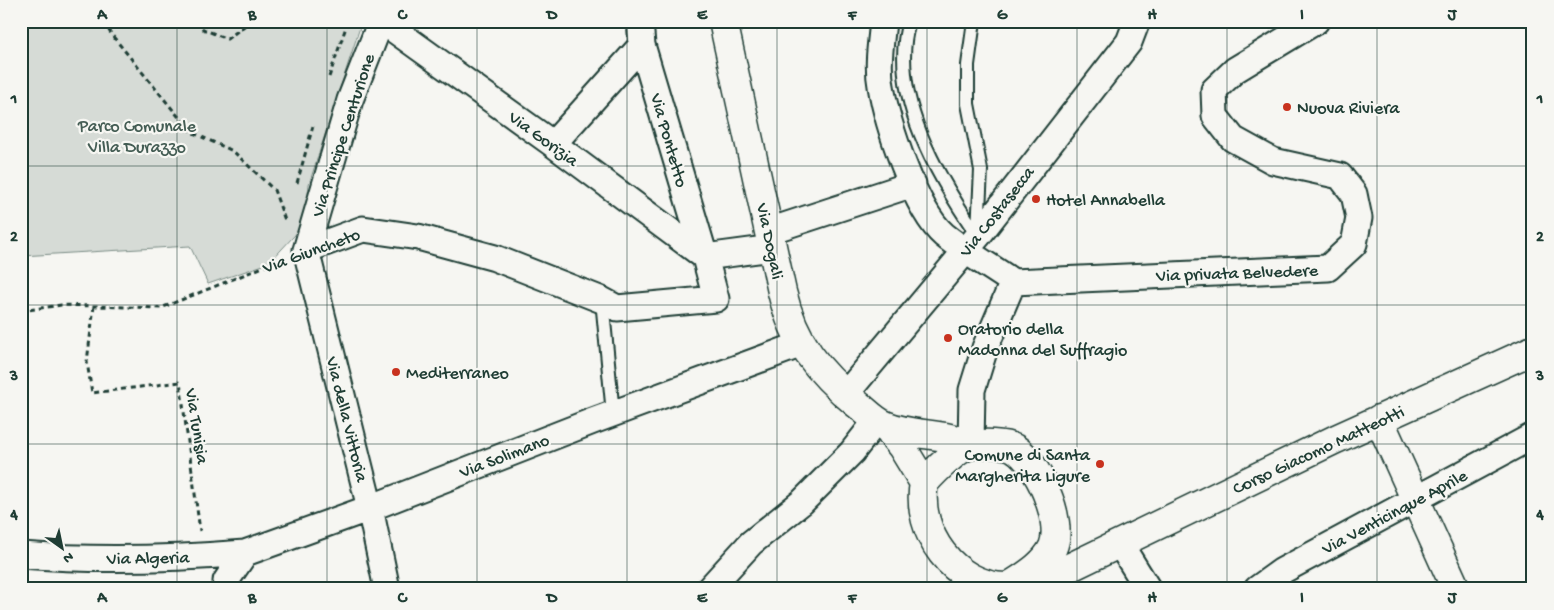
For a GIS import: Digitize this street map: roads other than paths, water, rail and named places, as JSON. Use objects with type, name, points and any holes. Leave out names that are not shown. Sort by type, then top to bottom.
[{"type":"street","name":"Via Gorizia","points":[[381,21],[553,144],[705,257]]},
{"type":"street","name":"Via Principe Centurione","points":[[306,250],[350,100],[381,21]]},
{"type":"street","name":"Via Dogali","points":[[723,21],[786,311],[802,344],[819,370],[846,395],[881,422],[902,447],[924,483]]},
{"type":"street","points":[[883,21],[880,85],[899,151],[930,220],[944,234],[972,243],[1013,282],[985,348],[972,390],[971,445]]},
{"type":"street","name":"Via Costasecca","points":[[846,395],[972,243],[1129,42],[1137,21]]},
{"type":"street","name":"Via privata Belvedere","points":[[1013,282],[1328,268],[1354,244],[1359,218],[1354,194],[1340,176],[1274,161],[1233,139],[1215,116],[1214,90],[1235,70],[1316,21]]},
{"type":"street","points":[[553,144],[641,33]]},
{"type":"street","name":"Via Pontetto","points":[[641,33],[716,299]]},
{"type":"street","points":[[705,257],[771,240],[913,184]]},
{"type":"street","name":"Via Giuncheto","points":[[306,250],[363,229],[418,236],[495,258],[602,300],[617,308],[716,299]]},
{"type":"street","name":"Via della Vittoria","points":[[306,250],[370,508],[387,589]]},
{"type":"street","name":"Via Solimano","points":[[245,553],[370,508],[613,414],[802,344]]},
{"type":"street","name":"Corso Giacomo Matteotti","points":[[1007,588],[1044,580],[1379,419],[1533,350]]},
{"type":"street","points":[[1379,419],[1456,589]]},
{"type":"street","points":[[709,589],[751,543],[802,502],[881,422]]},
{"type":"street","name":"Via Dogali","points":[[881,422],[914,434],[946,436],[971,445]]},
{"type":"street","name":"Via Venticinque Aprile","points":[[1257,589],[1282,571],[1533,436]]},
{"type":"street","points":[[971,445],[1013,448],[1027,460],[1051,502],[1055,524],[1054,545],[1049,554],[1029,573],[1007,588],[984,584],[972,578],[947,558],[932,538],[926,525],[922,504],[924,483],[948,460],[971,445]]},
{"type":"street","points":[[1055,524],[1063,536],[1072,543],[1113,547],[1148,589]]},
{"type":"street","points":[[226,589],[226,581],[245,553]]},
{"type":"street","name":"Via Algeria","points":[[21,555],[62,559],[173,559],[245,553]]},
{"type":"lane","points":[[909,21],[902,64],[906,90],[920,130],[972,243]]},
{"type":"lane","points":[[972,243],[981,170],[968,104],[968,65],[974,21]]},
{"type":"lane","points":[[602,300],[613,414]]},
{"type":"place","name":"Nuova Riviera","points":[[1287,107]]},
{"type":"place","name":"Hotel Annabella","points":[[1036,199]]},
{"type":"place","name":"Oratorio della Madonna del Suffragio","points":[[948,338]]},
{"type":"place","name":"Mediterraneo","points":[[396,372]]},
{"type":"place","name":"Comune di Santa Margherita Ligure","points":[[1100,464]]},
{"type":"park label","name":"Parco Comunale Villa Durazzo","points":[[137,135]]}]
